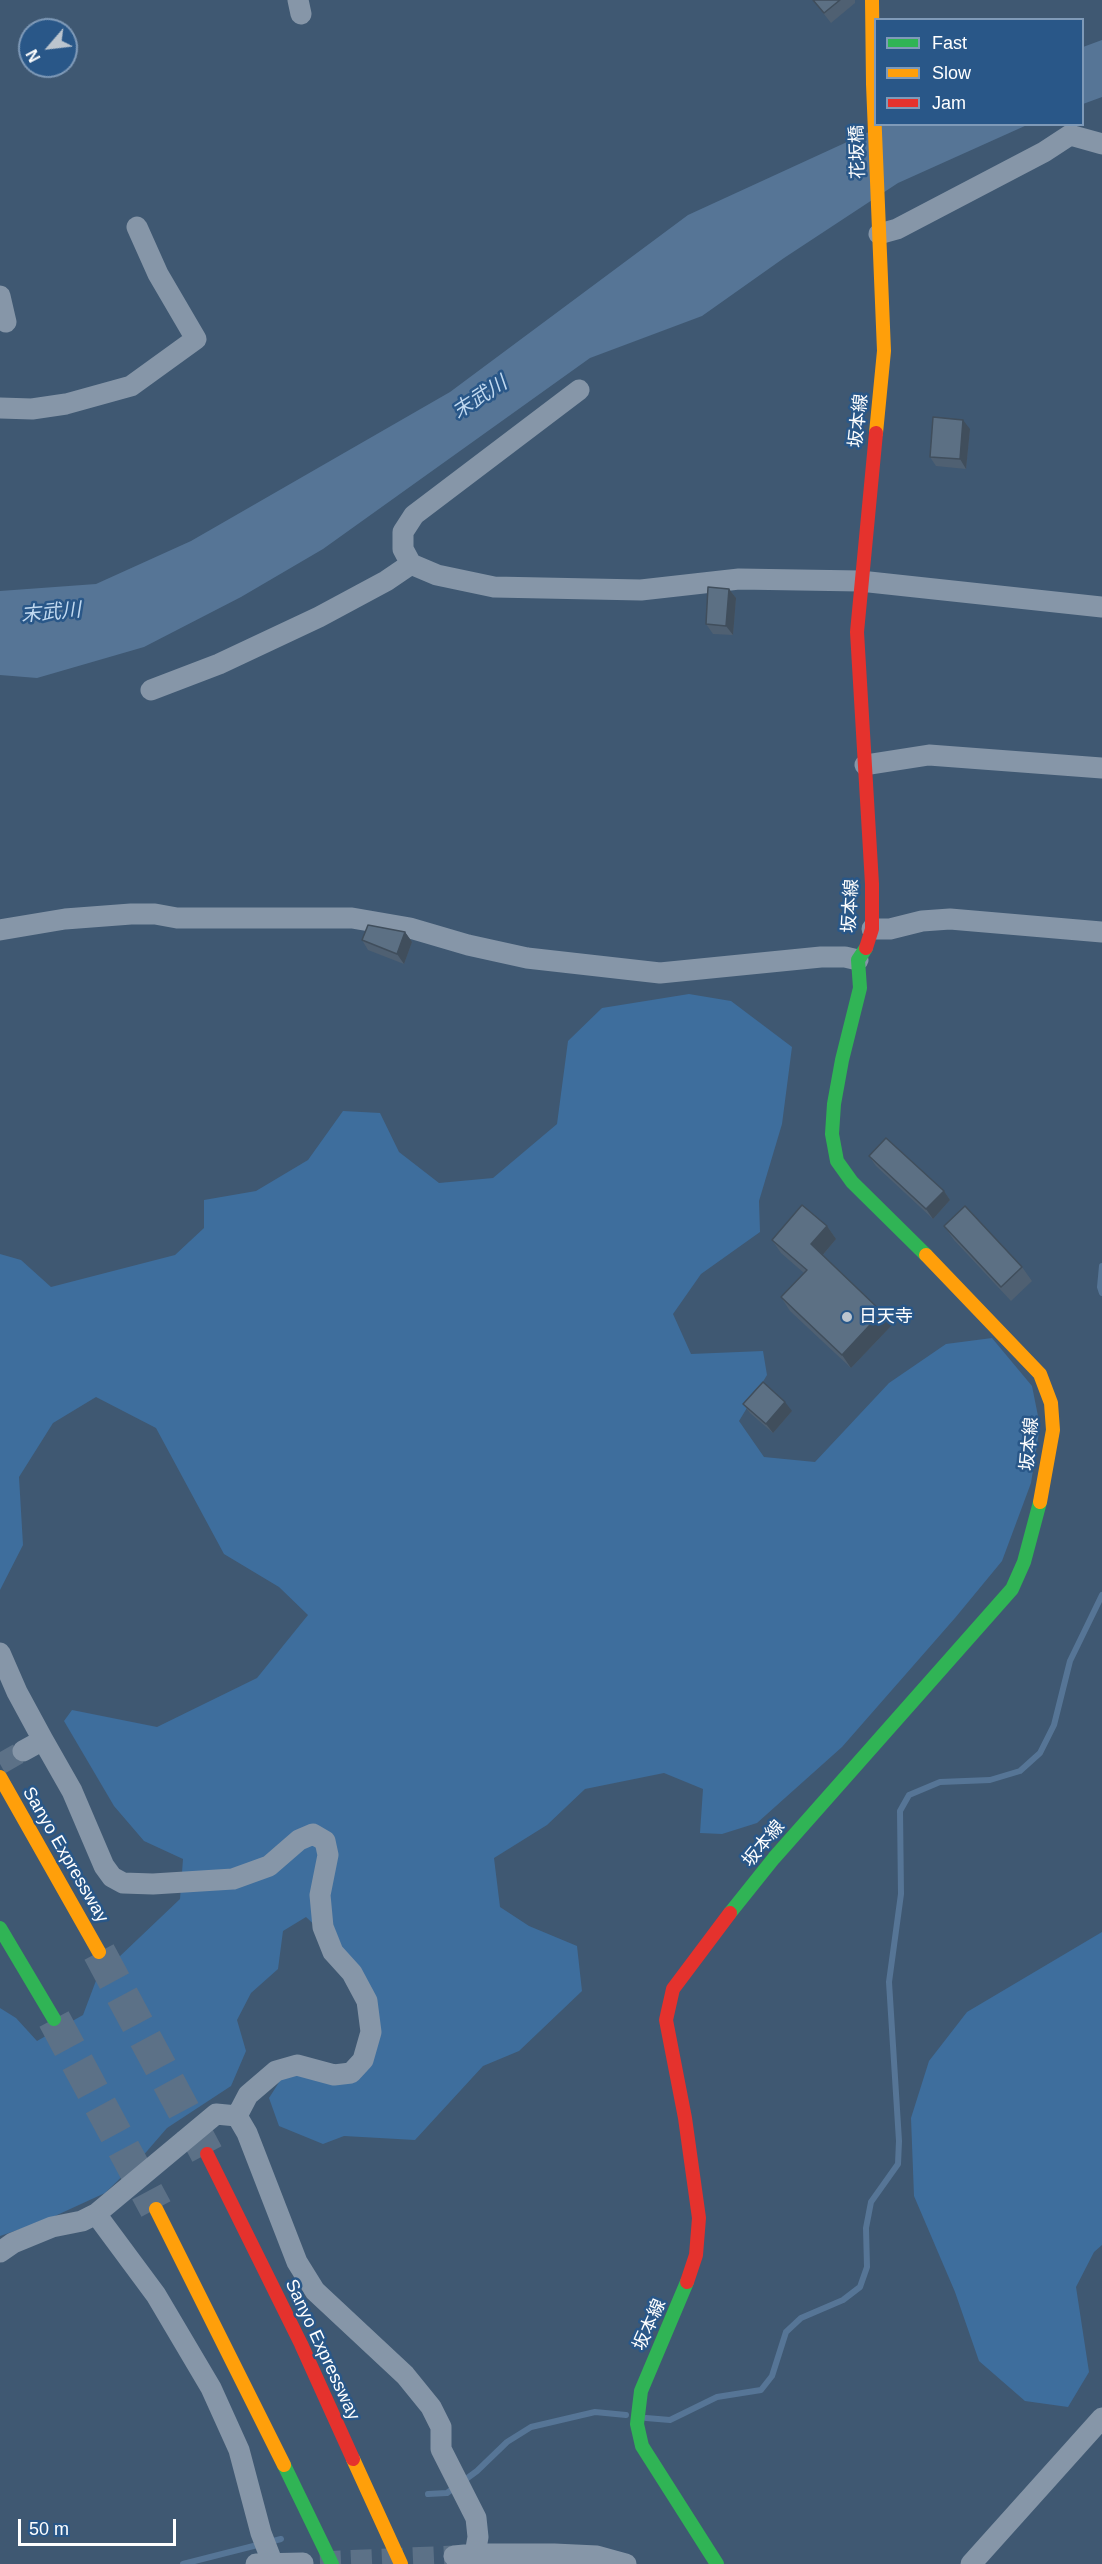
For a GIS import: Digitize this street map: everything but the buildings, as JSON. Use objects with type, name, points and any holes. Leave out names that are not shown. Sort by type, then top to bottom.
[{"type":"main road","name":"花坂橋","points":[[872,0],[874,108]]},
{"type":"main road","name":"花坂橋","points":[[875,126],[879,225]]},
{"type":"main road","name":"坂本線","points":[[717,2564],[642,2446],[637,2424],[641,2391],[683,2295],[696,2255],[699,2218],[685,2118],[666,2020],[673,1989],[697,1954],[774,1858],[1012,1589],[1024,1562],[1044,1487],[1053,1430],[1051,1403],[1040,1374],[934,1263],[852,1182],[837,1161],[832,1134],[834,1104],[842,1060],[860,988],[858,960],[865,949],[872,929],[865,765],[856,632],[884,351],[879,225]]},
{"type":"main road","name":"Sanyo Expressway","points":[[0,1777],[99,1952]]},
{"type":"main road","points":[[0,1928],[54,2019]]},
{"type":"main road","name":"Sanyo Expressway","points":[[207,2154],[301,2344],[401,2564]]},
{"type":"main road","points":[[156,2209],[243,2379],[332,2564]]},
{"type":"street","points":[[879,225],[897,229],[1044,152],[1070,135],[1102,144]]},
{"type":"street","points":[[0,408],[32,409],[66,404],[131,386],[196,339],[158,274],[137,227]]},
{"type":"street","points":[[0,296],[6,322]]},
{"type":"street","points":[[579,390],[414,515],[403,532],[403,549],[411,564],[437,575],[494,587],[641,590],[739,579],[860,581],[1102,607]]},
{"type":"street","points":[[151,690],[219,664],[320,617],[386,581],[411,564]]},
{"type":"street","points":[[865,765],[929,755],[1102,768]]},
{"type":"street","points":[[0,930],[65,919],[130,914],[155,914],[177,918],[352,918],[410,928],[468,945],[527,958],[660,973],[821,957],[845,957],[858,960]]},
{"type":"street","points":[[872,929],[890,929],[922,921],[951,919],[1102,932]]},
{"type":"street","points":[[0,1653],[17,1692],[72,1791],[104,1866],[112,1876],[123,1883],[153,1884],[233,1879],[269,1866],[299,1840],[313,1834],[325,1841],[328,1855],[320,1895],[323,1927],[333,1952],[352,1973],[367,2001],[371,2032],[363,2060],[351,2073],[334,2075],[297,2065],[276,2071],[248,2095],[237,2116]]},
{"type":"street","points":[[22,1751],[43,1740]]},
{"type":"street","points":[[0,2252],[13,2243],[52,2227],[82,2221],[96,2214],[216,2114],[237,2116]]},
{"type":"street","points":[[237,2116],[247,2133],[297,2262],[315,2291],[405,2375],[431,2407],[441,2427],[441,2449],[476,2518],[478,2537],[475,2554]]},
{"type":"street","points":[[96,2214],[156,2295],[211,2388],[239,2450],[266,2555],[303,2563]]},
{"type":"street","points":[[971,2564],[1102,2418]]},
{"type":"street","points":[[454,2556],[475,2554],[597,2556],[626,2564]]},
{"type":"shaded area","points":[[689,994],[731,1001],[792,1047],[782,1124],[759,1201],[760,1232],[701,1274],[673,1314],[691,1354],[763,1351],[767,1375],[739,1421],[764,1457],[815,1462],[889,1383],[946,1344],[992,1338],[1032,1386],[1040,1426],[1031,1483],[1002,1561],[842,1747],[757,1823],[722,1834],[700,1833],[703,1789],[664,1773],[585,1789],[547,1825],[494,1858],[500,1907],[529,1926],[577,1946],[582,1991],[519,2051],[483,2066],[415,2140],[344,2136],[323,2144],[279,2126],[269,2098],[283,2076],[312,2076],[344,2083],[371,2066],[380,2026],[339,1948],[306,1917],[283,1931],[278,1969],[251,1993],[237,2020],[246,2051],[231,2086],[167,2128],[141,2158],[105,2193],[44,2221],[0,2236],[0,2008],[16,2018],[37,2041],[83,2015],[97,1978],[180,1899],[183,1859],[144,1841],[114,1806],[64,1721],[72,1710],[157,1727],[257,1678],[308,1615],[279,1587],[224,1554],[156,1428],[96,1397],[53,1423],[19,1477],[23,1545],[0,1590],[0,1254],[21,1260],[51,1287],[175,1255],[204,1228],[204,1200],[256,1191],[308,1160],[343,1111],[380,1113],[399,1152],[439,1183],[493,1178],[557,1124],[568,1041],[602,1008]]},
{"type":"shaded area","points":[[1102,1932],[1102,2245],[1094,2252],[1076,2287],[1089,2372],[1068,2407],[1025,2401],[979,2361],[955,2292],[914,2196],[911,2118],[929,2061],[967,2012]]},
{"type":"water","points":[[1102,40],[1102,97],[1084,104],[1084,47]]},
{"type":"water","name":"末武川","points":[[882,126],[1025,126],[898,183],[784,258],[702,316],[590,358],[323,549],[241,597],[144,647],[37,678],[0,675],[0,591],[96,584],[191,541],[450,392],[688,215]]},
{"type":"waterway","points":[[1102,1266],[1100,1287],[1102,1293]]},
{"type":"waterway","points":[[646,2418],[670,2420],[717,2397],[761,2390],[772,2376],[786,2332],[801,2318],[843,2300],[860,2287],[867,2267],[866,2228],[871,2202],[898,2164],[899,2141],[889,1982],[901,1894],[900,1811],[909,1795],[940,1782],[990,1780],[1020,1771],[1040,1753],[1054,1725],[1070,1661],[1102,1595]]},
{"type":"waterway","points":[[428,2494],[447,2493],[477,2471],[507,2442],[531,2427],[595,2412],[626,2415]]},
{"type":"waterway","points":[[183,2564],[281,2539]]},
{"type":"tunnel","points":[[0,1764],[23,1751]]},
{"type":"tunnel","points":[[99,1952],[207,2154]]},
{"type":"tunnel","points":[[54,2019],[156,2209]]},
{"type":"tunnel","points":[[320,2562],[454,2556]]},
{"type":"traffic: fast","points":[[866,948],[858,960],[860,988],[842,1060],[834,1104],[832,1134],[837,1161],[852,1182],[926,1255]]},
{"type":"traffic: fast","points":[[730,1913],[774,1858],[1012,1589],[1024,1562],[1040,1502]]},
{"type":"traffic: fast","points":[[0,1928],[54,2019]]},
{"type":"traffic: fast","points":[[687,2282],[641,2391],[637,2424],[642,2446],[717,2564]]},
{"type":"traffic: fast","points":[[284,2465],[332,2564]]},
{"type":"traffic: slow","points":[[872,0],[874,108]]},
{"type":"traffic: slow","points":[[875,126],[884,351],[876,433]]},
{"type":"traffic: slow","points":[[926,1255],[1040,1374],[1051,1403],[1053,1430],[1040,1502]]},
{"type":"traffic: slow","points":[[0,1777],[99,1952]]},
{"type":"traffic: slow","points":[[156,2209],[284,2465]]},
{"type":"traffic: slow","points":[[353,2459],[401,2564]]},
{"type":"traffic: jam","points":[[866,948],[872,929],[872,884],[857,632],[876,433]]},
{"type":"traffic: jam","points":[[687,2282],[696,2255],[699,2218],[685,2118],[666,2020],[673,1989],[730,1913]]},
{"type":"traffic: jam","points":[[207,2154],[301,2344],[353,2459]]},
{"type":"place","name":"日天寺","points":[[847,1317]]}]
